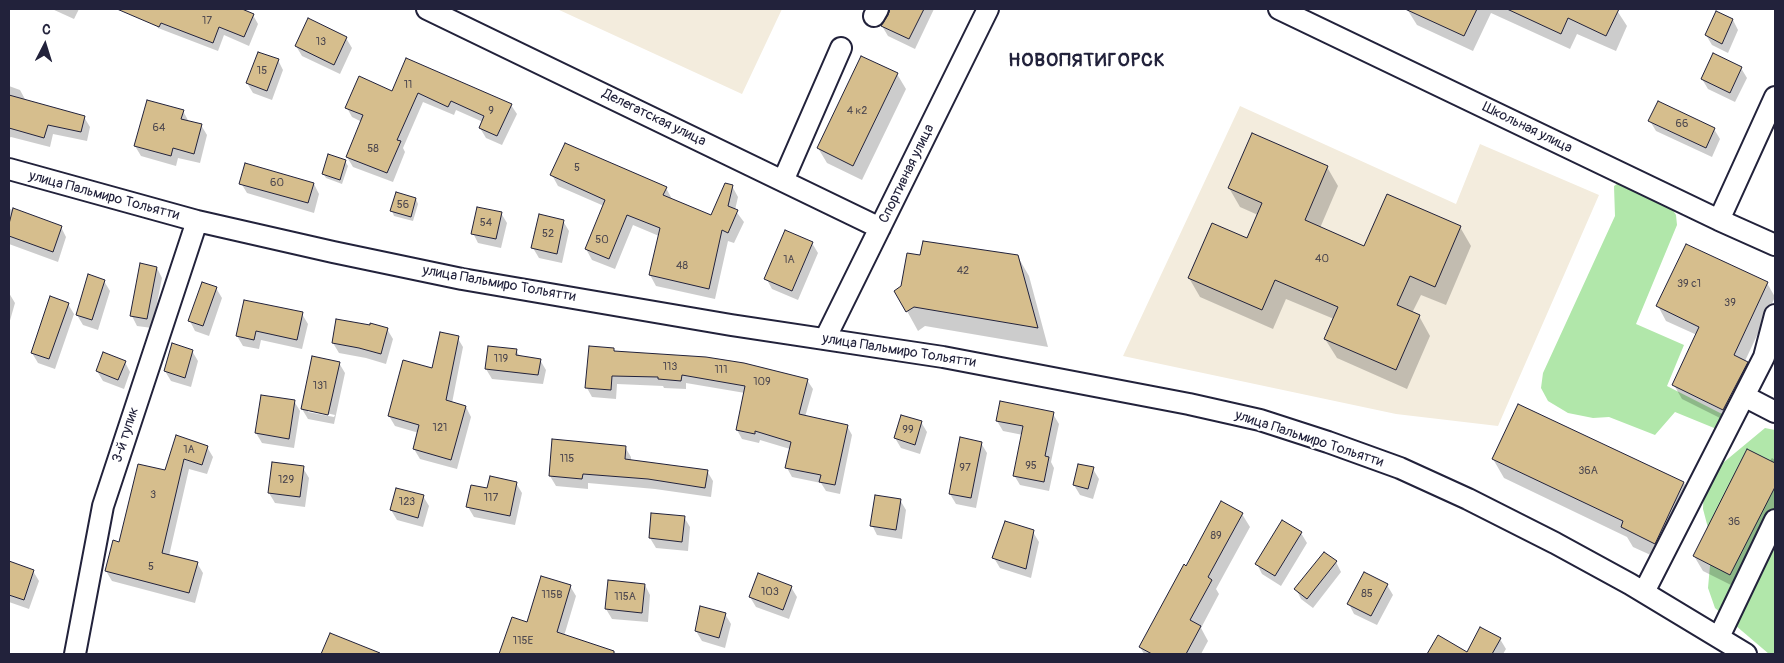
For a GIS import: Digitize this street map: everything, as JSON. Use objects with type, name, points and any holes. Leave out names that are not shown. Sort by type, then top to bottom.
[{"type":"street","name":"Делегатская улица","points":[[427,9],[880,228]]},
{"type":"street","name":"Спортивная улица","points":[[825,339],[988,9]]},
{"type":"street","name":"Школьная улица","points":[[1279,9],[1775,245]]},
{"type":"street","points":[[783,181],[841,48]]},
{"type":"street","points":[[1719,220],[1775,97]]},
{"type":"street","name":"улица Пальмиро Тольятти","points":[[9,169],[198,221],[462,279],[731,325],[944,358],[1190,404],[1260,420],[1400,468],[1468,499],[1555,543],[1644,592],[1746,654]]},
{"type":"street","name":"3-й тупик","points":[[75,654],[103,506],[198,221]]},
{"type":"street","points":[[1644,592],[1764,357],[1775,316]]},
{"type":"street","points":[[1744,396],[1775,412]]},
{"type":"street","points":[[1719,637],[1775,520]]},
{"type":"shaded area","points":[[557,9],[782,9],[742,94]]},
{"type":"shaded area","points":[[1240,106],[1456,204],[1480,144],[1599,195],[1498,426],[1396,414],[1123,356]]},
{"type":"green space","points":[[1621,181],[1669,204],[1676,215],[1677,225],[1636,324],[1684,345],[1667,386],[1726,416],[1719,430],[1675,412],[1655,435],[1609,417],[1593,418],[1568,413],[1548,401],[1541,388],[1543,373],[1615,216],[1614,186]]},
{"type":"green space","points":[[1765,428],[1775,430],[1775,654],[1769,654],[1715,608],[1708,588],[1712,543],[1703,509],[1704,487],[1712,472]]},
{"type":"building","points":[[117,9],[242,9],[254,14],[244,37],[219,27],[213,43],[161,23],[159,27]]},
{"type":"building","points":[[890,9],[924,9],[909,39],[881,26]]},
{"type":"building","points":[[1405,9],[1477,9],[1464,36]]},
{"type":"building","points":[[1507,9],[1619,9],[1606,36],[1568,18],[1561,34]]},
{"type":"building","points":[[1716,11],[1733,19],[1722,44],[1705,35]]},
{"type":"building","points":[[308,18],[347,37],[334,65],[295,46]]},
{"type":"building","points":[[258,52],[279,59],[267,91],[246,83]]},
{"type":"building","points":[[1713,53],[1742,67],[1730,93],[1701,79]]},
{"type":"building","points":[[861,56],[898,73],[853,166],[817,148]]},
{"type":"building","points":[[406,58],[512,104],[497,136],[479,128],[484,116],[451,101],[448,107],[418,93],[397,140],[401,141],[387,173],[346,157],[363,115],[345,108],[359,76],[392,91]]},
{"type":"building","points":[[9,95],[85,116],[81,132],[48,125],[44,138],[9,128]]},
{"type":"building","points":[[147,100],[184,110],[181,119],[202,124],[194,154],[173,148],[171,156],[134,146]]},
{"type":"building","points":[[1658,101],[1715,128],[1706,148],[1648,121]]},
{"type":"building","points":[[1252,133],[1328,166],[1305,220],[1364,246],[1387,194],[1461,226],[1435,287],[1410,276],[1397,305],[1420,315],[1396,370],[1324,339],[1338,307],[1275,280],[1262,310],[1188,278],[1212,223],[1247,238],[1262,203],[1228,188]]},
{"type":"building","points":[[565,143],[667,187],[663,195],[711,215],[725,183],[733,185],[728,206],[738,210],[728,233],[722,230],[709,289],[649,275],[660,228],[627,215],[609,259],[585,249],[605,200],[550,175]]},
{"type":"building","points":[[328,154],[346,160],[340,180],[322,174]]},
{"type":"building","points":[[245,163],[314,183],[308,203],[239,184]]},
{"type":"building","points":[[396,192],[416,198],[411,217],[390,211]]},
{"type":"building","points":[[477,207],[502,212],[496,239],[471,234]]},
{"type":"building","points":[[13,208],[62,226],[53,252],[9,236],[9,224]]},
{"type":"building","points":[[539,214],[564,220],[557,254],[531,248]]},
{"type":"building","points":[[785,230],[813,242],[792,291],[764,279]]},
{"type":"building","points":[[923,241],[1018,255],[1038,328],[914,307],[906,312],[894,291],[901,286],[907,253],[920,255]]},
{"type":"building","points":[[1686,244],[1768,282],[1734,355],[1748,362],[1723,410],[1672,385],[1699,327],[1656,306]]},
{"type":"building","points":[[140,263],[157,267],[147,319],[130,316]]},
{"type":"building","points":[[88,274],[105,280],[92,320],[76,315]]},
{"type":"building","points":[[202,282],[217,287],[203,326],[188,321]]},
{"type":"building","points":[[50,296],[69,303],[49,359],[31,353]]},
{"type":"building","points":[[244,300],[303,312],[297,340],[256,331],[254,340],[236,336]]},
{"type":"building","points":[[336,319],[370,325],[370,323],[388,328],[381,354],[332,343]]},
{"type":"building","points":[[440,332],[459,336],[446,400],[466,406],[451,460],[413,449],[419,425],[388,416],[403,360],[432,368]]},
{"type":"building","points":[[172,343],[193,350],[185,378],[164,371]]},
{"type":"building","points":[[488,346],[517,349],[516,355],[541,359],[538,375],[485,369]]},
{"type":"building","points":[[589,346],[614,348],[614,351],[706,357],[744,363],[808,379],[799,414],[848,425],[835,485],[819,482],[821,475],[785,468],[791,442],[755,431],[755,434],[736,430],[745,386],[682,375],[681,381],[658,379],[658,377],[612,376],[611,390],[585,388]]},
{"type":"building","points":[[103,352],[126,361],[118,380],[96,371]]},
{"type":"building","points":[[312,356],[340,362],[328,415],[301,409]]},
{"type":"building","points":[[261,395],[295,400],[289,439],[255,433]]},
{"type":"building","points":[[1000,401],[1054,412],[1045,456],[1049,457],[1044,482],[1013,476],[1023,426],[996,421]]},
{"type":"building","points":[[1518,404],[1684,482],[1655,544],[1621,527],[1623,521],[1492,459]]},
{"type":"building","points":[[901,415],[922,421],[915,445],[894,438]]},
{"type":"building","points":[[176,435],[208,446],[202,465],[184,459],[162,553],[198,562],[189,593],[105,571],[113,540],[119,542],[138,464],[165,470]]},
{"type":"building","points":[[960,437],[982,442],[971,498],[949,494]]},
{"type":"building","points":[[552,439],[626,446],[625,459],[708,470],[705,488],[648,479],[583,474],[582,479],[549,476]]},
{"type":"building","points":[[1747,449],[1775,463],[1775,487],[1730,575],[1693,556]]},
{"type":"building","points":[[272,462],[304,466],[300,497],[268,493]]},
{"type":"building","points":[[1078,464],[1094,467],[1088,489],[1073,485]]},
{"type":"building","points":[[490,476],[517,482],[510,516],[466,507],[471,485],[487,488]]},
{"type":"building","points":[[396,488],[424,495],[418,518],[390,510]]},
{"type":"building","points":[[875,495],[901,499],[896,530],[870,526]]},
{"type":"building","points":[[1221,501],[1243,513],[1208,577],[1212,580],[1190,620],[1201,626],[1186,654],[1152,654],[1139,647]]},
{"type":"building","points":[[651,513],[685,516],[682,542],[649,538]]},
{"type":"building","points":[[1282,520],[1302,532],[1275,576],[1255,564]]},
{"type":"building","points":[[1005,521],[1034,530],[1026,569],[992,558]]},
{"type":"building","points":[[1324,552],[1337,561],[1307,599],[1294,589]]},
{"type":"building","points":[[9,561],[34,570],[24,600],[9,595]]},
{"type":"building","points":[[1364,572],[1388,584],[1371,616],[1347,604]]},
{"type":"building","points":[[758,573],[792,586],[783,610],[749,597]]},
{"type":"building","points":[[541,576],[571,585],[557,632],[614,651],[614,654],[499,654],[512,617],[527,622]]},
{"type":"building","points":[[608,580],[645,584],[642,613],[605,609]]},
{"type":"building","points":[[700,606],[726,613],[719,638],[695,631]]},
{"type":"building","points":[[1480,627],[1501,638],[1492,654],[1427,654],[1438,635],[1467,652]]},
{"type":"building","points":[[330,633],[380,653],[380,654],[321,654]]},
{"type":"district","name":"НОВОПЯТИГОРСК","points":[[1087,61]]}]
